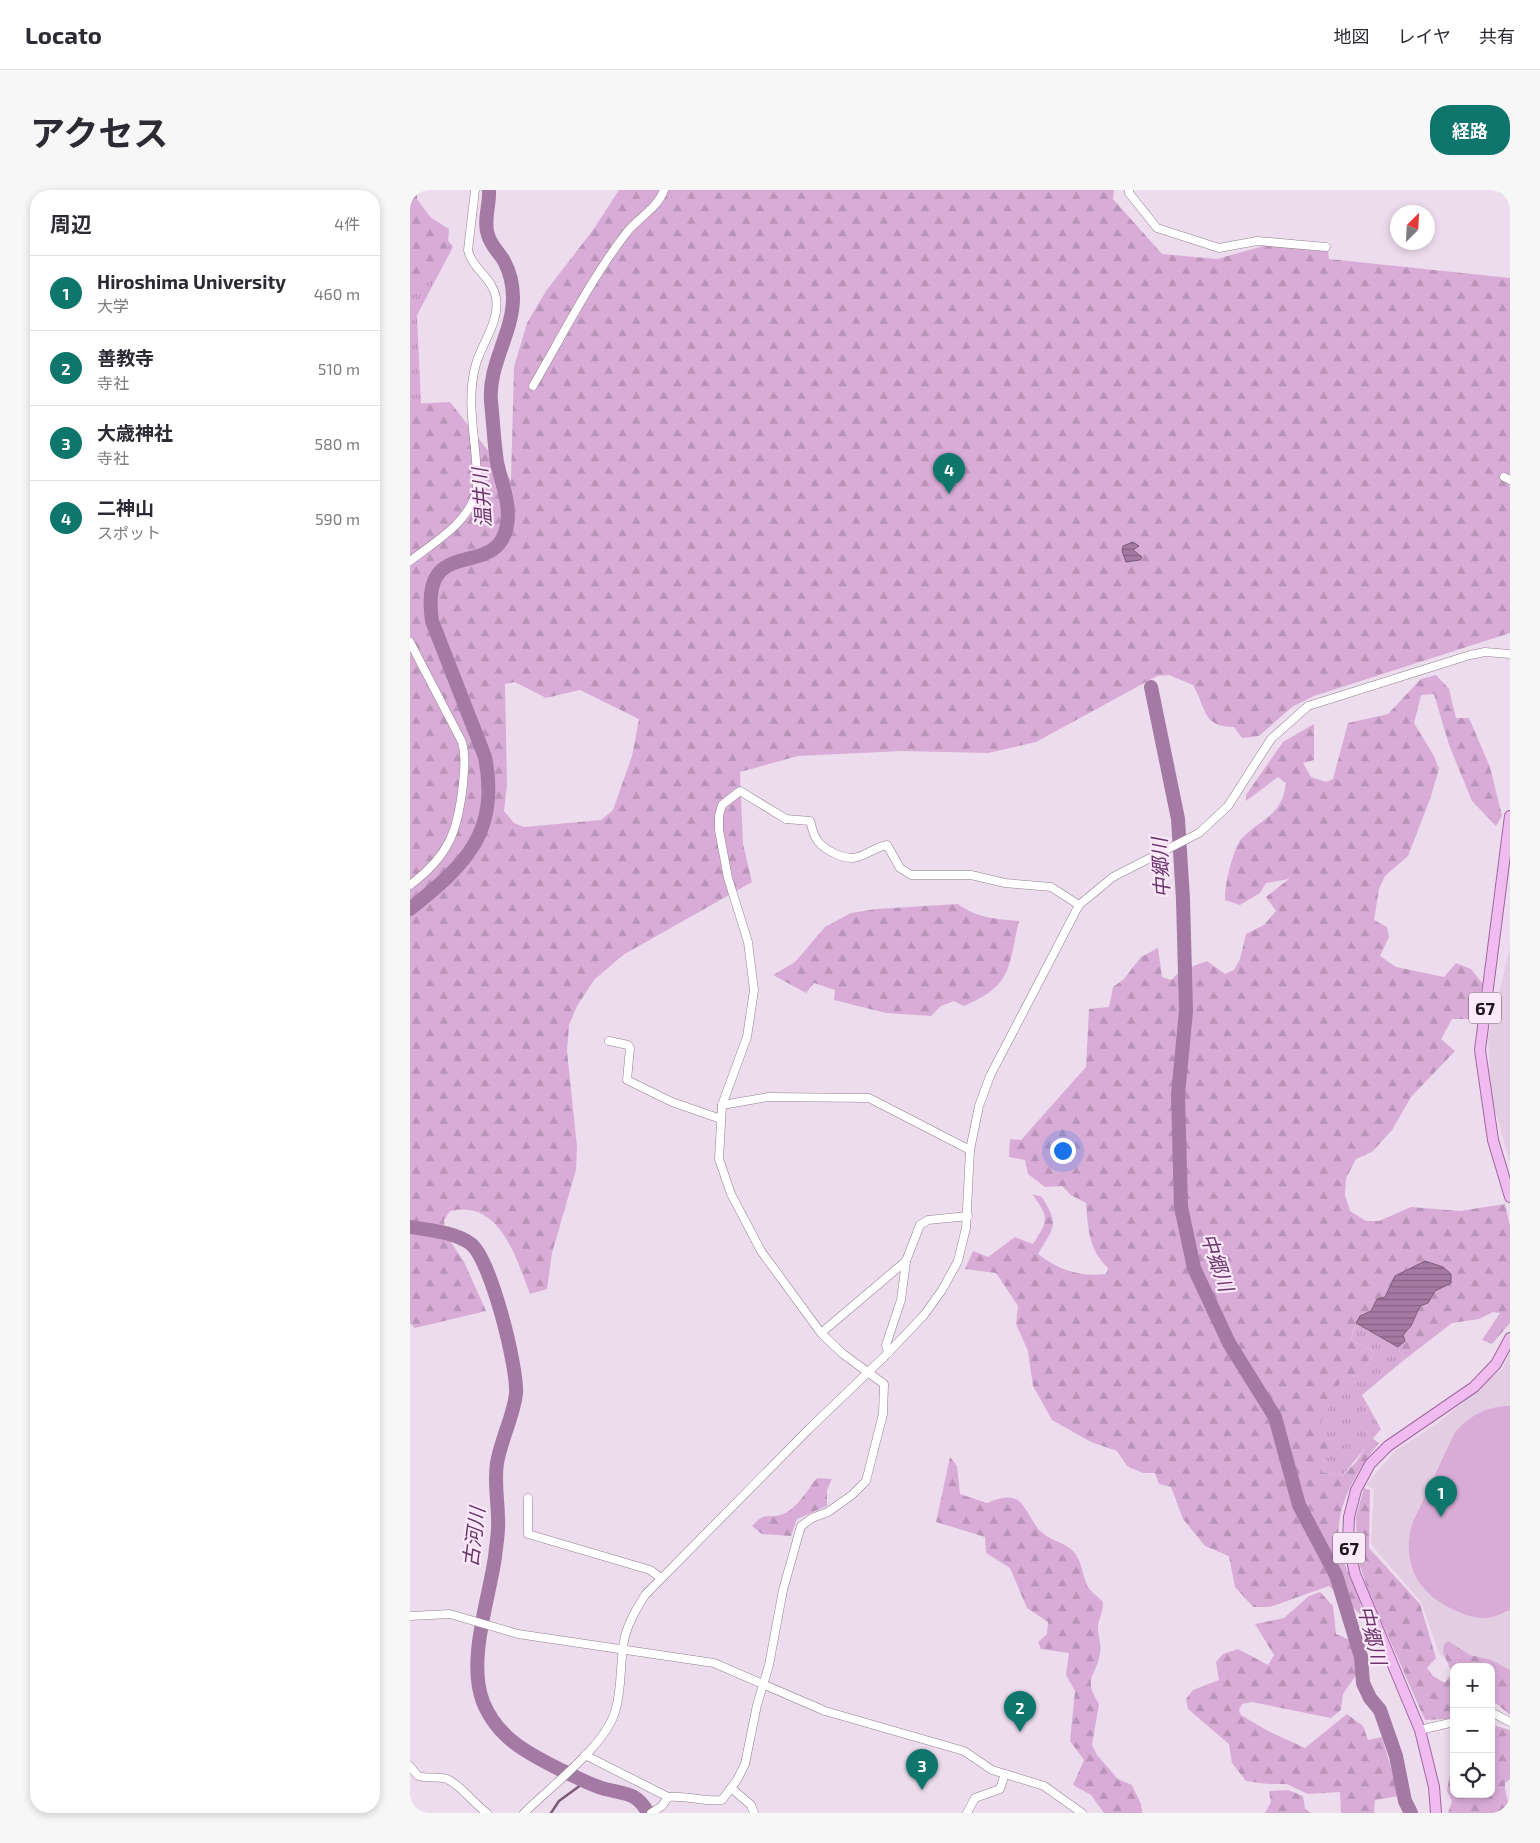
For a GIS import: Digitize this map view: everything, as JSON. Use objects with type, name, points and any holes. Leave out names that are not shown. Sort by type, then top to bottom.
[{"type":"main road","name":"67","points":[[1510,816],[1480,1050],[1493,1140],[1510,1197]]},
{"type":"main road","name":"67","points":[[1436,1813],[1434,1787],[1420,1730],[1355,1574],[1348,1542],[1349,1517],[1356,1490],[1370,1464],[1388,1446],[1474,1386],[1496,1364],[1510,1338]]},
{"type":"street","points":[[410,561],[465,516],[472,506],[477,491],[478,477],[474,449],[473,382],[476,363],[494,320],[497,301],[492,284],[473,263],[468,250],[475,190]]},
{"type":"street","points":[[533,386],[569,323],[628,231],[660,200],[664,190]]},
{"type":"street","points":[[1129,190],[1129,194],[1157,228],[1219,248],[1257,241],[1326,247]]},
{"type":"street","points":[[410,642],[462,742],[466,755],[460,811],[455,830],[440,858],[430,870],[410,885]]},
{"type":"street","points":[[524,1813],[584,1756],[605,1733],[615,1712],[625,1636],[632,1616],[645,1595],[924,1316],[942,1290],[958,1261],[968,1216],[970,1150],[979,1106],[990,1076],[1079,905],[1113,876],[1199,833],[1228,806],[1270,739],[1308,706],[1470,655],[1485,652],[1510,654]]},
{"type":"street","points":[[584,1756],[668,1797],[678,1796],[710,1801],[722,1800],[745,1764],[784,1590],[801,1526],[812,1518],[828,1512],[852,1496],[866,1481],[883,1414],[884,1384],[868,1373],[821,1333],[760,1251],[731,1194],[719,1159],[722,1105],[747,1037],[754,990],[748,942],[728,878],[719,830],[719,816],[722,805],[740,791],[786,819],[810,821],[816,838],[822,845],[833,852],[849,858],[857,857],[877,847],[887,845],[900,868],[911,875],[971,874],[1005,884],[1051,887],[1079,905]]},
{"type":"street","points":[[609,1041],[628,1044],[630,1048],[627,1080],[672,1102],[721,1119]]},
{"type":"street","points":[[722,1105],[768,1097],[869,1098],[970,1150]]},
{"type":"street","points":[[888,1352],[886,1345],[900,1300],[906,1261],[920,1225],[928,1220],[968,1216]]},
{"type":"street","points":[[821,1333],[906,1261]]},
{"type":"street","points":[[528,1498],[528,1534],[650,1570],[661,1578]]},
{"type":"street","points":[[410,1616],[450,1614],[518,1634],[714,1663],[825,1711],[964,1751],[992,1770],[1044,1786],[1082,1813]]},
{"type":"street","points":[[1495,1714],[1510,1722]]},
{"type":"street","points":[[1420,1730],[1450,1723]]},
{"type":"street","points":[[410,1766],[418,1776],[439,1777],[455,1784],[474,1804],[488,1813]]},
{"type":"street","points":[[967,1813],[975,1798],[1000,1789],[1005,1774]]},
{"type":"street","points":[[731,1788],[751,1805],[754,1813]]},
{"type":"street","points":[[651,1813],[662,1806],[668,1797]]},
{"type":"shaded area","points":[[1133,542],[1139,546],[1133,550],[1142,557],[1140,560],[1126,562],[1122,551],[1123,546]]},
{"type":"shaded area","points":[[1510,948],[1510,1163],[1491,1095],[1488,1038]]},
{"type":"shaded area","points":[[1425,1261],[1443,1267],[1451,1274],[1451,1283],[1435,1291],[1428,1303],[1420,1306],[1411,1326],[1403,1335],[1405,1341],[1398,1347],[1356,1323],[1360,1316],[1371,1311],[1377,1299],[1385,1297],[1395,1276]]},
{"type":"shaded area","points":[[1510,1353],[1510,1711],[1495,1703],[1495,1663],[1450,1663],[1440,1655],[1421,1602],[1371,1544],[1374,1489],[1366,1485],[1395,1451],[1438,1423],[1502,1369]]},
{"type":"green space","points":[[410,190],[414,190],[413,194],[453,247],[417,315],[423,448],[410,527]]},
{"type":"green space","points":[[410,190],[417,190],[417,209],[449,229],[447,258],[426,270],[410,296]]},
{"type":"green space","points":[[619,190],[1114,190],[1113,199],[1162,254],[1217,259],[1263,246],[1283,245],[1328,250],[1329,259],[1510,278],[1510,633],[1314,696],[1292,707],[1259,736],[1242,738],[1234,727],[1216,724],[1207,715],[1193,685],[1169,675],[1157,676],[1036,742],[988,753],[902,751],[798,756],[740,772],[743,844],[752,882],[623,955],[594,980],[577,1006],[569,1025],[567,1051],[577,1147],[576,1170],[552,1253],[547,1289],[530,1294],[512,1249],[504,1234],[494,1222],[482,1214],[467,1210],[450,1211],[444,1220],[445,1233],[464,1262],[486,1311],[415,1328],[410,1323],[410,404],[450,402],[511,480],[514,367],[527,323],[546,291],[593,230]],"holes":[[[515,682],[546,698],[580,690],[639,719],[632,756],[613,810],[601,820],[524,827],[514,823],[504,811],[507,785],[505,684]]]},
{"type":"green space","points":[[1436,675],[1449,689],[1456,718],[1469,718],[1490,767],[1502,816],[1496,826],[1472,801],[1449,745],[1434,694],[1421,695],[1414,723],[1434,756],[1439,769],[1430,799],[1408,856],[1385,876],[1379,889],[1374,920],[1387,927],[1389,937],[1380,956],[1396,967],[1444,977],[1456,963],[1471,969],[1483,984],[1476,1019],[1452,1019],[1441,1039],[1455,1051],[1411,1097],[1392,1130],[1372,1152],[1356,1159],[1346,1178],[1345,1195],[1350,1211],[1366,1221],[1379,1221],[1411,1207],[1460,1211],[1505,1204],[1510,1226],[1510,1323],[1492,1344],[1482,1340],[1500,1313],[1493,1312],[1479,1319],[1452,1323],[1404,1360],[1398,1347],[1405,1341],[1403,1335],[1411,1326],[1420,1306],[1428,1303],[1435,1291],[1451,1274],[1432,1263],[1395,1276],[1385,1297],[1377,1299],[1371,1311],[1359,1319],[1352,1335],[1351,1340],[1375,1352],[1363,1372],[1340,1383],[1319,1427],[1339,1447],[1324,1457],[1322,1472],[1342,1476],[1356,1462],[1372,1438],[1379,1443],[1361,1468],[1346,1496],[1341,1511],[1339,1527],[1342,1557],[1358,1592],[1361,1615],[1329,1586],[1270,1607],[1253,1607],[1235,1587],[1229,1556],[1205,1546],[1183,1519],[1171,1487],[1159,1484],[1155,1473],[1143,1473],[1127,1466],[1117,1451],[1091,1442],[1052,1420],[1033,1386],[1028,1351],[1016,1324],[1018,1306],[996,1273],[965,1269],[973,1251],[988,1257],[1015,1237],[1033,1244],[1042,1229],[1045,1219],[1042,1209],[1032,1194],[1042,1197],[1053,1220],[1051,1231],[1038,1254],[1070,1271],[1096,1275],[1106,1274],[1108,1268],[1093,1246],[1086,1203],[1071,1195],[1062,1186],[1045,1187],[1028,1174],[1025,1160],[1009,1157],[1010,1139],[1021,1140],[1086,1067],[1089,1009],[1109,1007],[1113,987],[1124,979],[1141,957],[1158,948],[1162,977],[1171,980],[1180,971],[1207,961],[1225,974],[1234,970],[1240,959],[1246,934],[1264,925],[1276,911],[1266,897],[1289,879],[1266,883],[1260,893],[1240,905],[1225,900],[1225,894],[1230,868],[1239,843],[1242,838],[1276,809],[1284,794],[1286,783],[1278,777],[1246,801],[1246,795],[1283,742],[1314,724],[1314,760],[1303,763],[1311,777],[1326,782],[1333,779],[1348,723],[1388,714],[1421,679]]},
{"type":"green space","points":[[958,904],[980,915],[1019,921],[1006,973],[992,990],[964,1006],[954,1001],[941,1006],[931,1016],[886,1013],[834,1000],[835,990],[814,983],[806,993],[773,975],[795,962],[825,927],[851,913],[876,909]]},
{"type":"green space","points":[[1356,1323],[1398,1347],[1404,1360],[1362,1395],[1381,1429],[1342,1476],[1322,1472],[1324,1457],[1319,1427],[1340,1383],[1363,1372],[1375,1352],[1351,1340]]},
{"type":"green space","points":[[1510,1406],[1510,1610],[1488,1618],[1475,1617],[1445,1605],[1424,1588],[1416,1578],[1411,1566],[1409,1539],[1412,1524],[1455,1432],[1473,1416],[1494,1408]]},
{"type":"green space","points":[[950,1457],[957,1466],[960,1494],[987,1503],[1008,1498],[1020,1502],[1039,1530],[1046,1536],[1072,1550],[1080,1562],[1087,1585],[1103,1602],[1098,1625],[1100,1653],[1091,1683],[1091,1688],[1099,1704],[1092,1745],[1097,1755],[1118,1779],[1132,1785],[1141,1804],[1142,1813],[1104,1813],[1091,1795],[1073,1785],[1084,1760],[1070,1741],[1075,1691],[1066,1675],[1069,1653],[1041,1649],[1038,1642],[1047,1634],[1048,1622],[1027,1608],[1010,1568],[986,1553],[985,1537],[936,1522]]},
{"type":"green space","points":[[817,1478],[832,1479],[827,1490],[827,1506],[797,1519],[791,1536],[762,1534],[752,1526],[763,1517],[786,1513],[801,1500]]},
{"type":"green space","points":[[1364,1488],[1370,1490],[1369,1548],[1420,1604],[1436,1658],[1427,1668],[1433,1676],[1445,1683],[1450,1676],[1450,1719],[1425,1720],[1369,1593],[1357,1557],[1356,1517]]},
{"type":"green space","points":[[1320,1592],[1333,1606],[1336,1634],[1361,1645],[1369,1656],[1343,1694],[1341,1710],[1331,1718],[1252,1702],[1242,1704],[1239,1710],[1241,1715],[1268,1731],[1305,1748],[1347,1714],[1363,1726],[1368,1740],[1382,1737],[1399,1796],[1375,1800],[1374,1813],[1341,1813],[1340,1792],[1308,1794],[1287,1784],[1246,1781],[1232,1763],[1229,1744],[1188,1709],[1186,1699],[1193,1690],[1219,1680],[1216,1662],[1223,1654],[1238,1649],[1268,1665],[1274,1655],[1255,1624],[1284,1618],[1309,1596]]},
{"type":"green space","points":[[1448,1641],[1470,1655],[1491,1660],[1510,1670],[1510,1715],[1495,1702],[1495,1663],[1450,1663],[1450,1668],[1443,1652],[1444,1645]]},
{"type":"green space","points":[[1495,1726],[1510,1730],[1510,1779],[1505,1783],[1505,1787],[1510,1813],[1448,1813],[1452,1801],[1450,1798],[1495,1798]]},
{"type":"green space","points":[[1450,1774],[1450,1797],[1447,1791]]},
{"type":"green space","points":[[1288,1790],[1303,1796],[1305,1809],[1311,1813],[1265,1813],[1271,1802],[1269,1791]]},
{"type":"waterway","name":"温井川","points":[[410,909],[430,893],[462,862],[474,845],[482,827],[487,807],[488,784],[485,757],[432,621],[431,593],[437,576],[447,566],[489,552],[500,542],[507,525],[507,501],[495,447],[491,388],[493,375],[509,324],[513,293],[508,270],[489,239],[486,219],[489,190]]},
{"type":"waterway","name":"中郷川","points":[[1151,687],[1178,819],[1183,899],[1186,1011],[1178,1095],[1181,1207],[1194,1268],[1229,1343],[1275,1417],[1299,1505],[1336,1575],[1361,1657],[1363,1683],[1370,1698],[1380,1710],[1396,1756],[1405,1801],[1411,1813]]},
{"type":"waterway","name":"古河川","points":[[410,1227],[442,1232],[465,1240],[479,1254],[495,1292],[513,1362],[516,1394],[497,1463],[498,1534],[478,1649],[477,1668],[483,1702],[497,1726],[516,1744],[550,1765],[589,1783],[635,1797],[648,1813]]},
{"type":"waterway","points":[[551,1813],[559,1801],[585,1782]]},
{"type":"place","name":"二神山","points":[[949,494]]},
{"type":"place","name":"Hiroshima University","points":[[1441,1517]]},
{"type":"place","name":"善教寺","points":[[1020,1732]]},
{"type":"place","name":"大歳神社","points":[[922,1790]]}]
